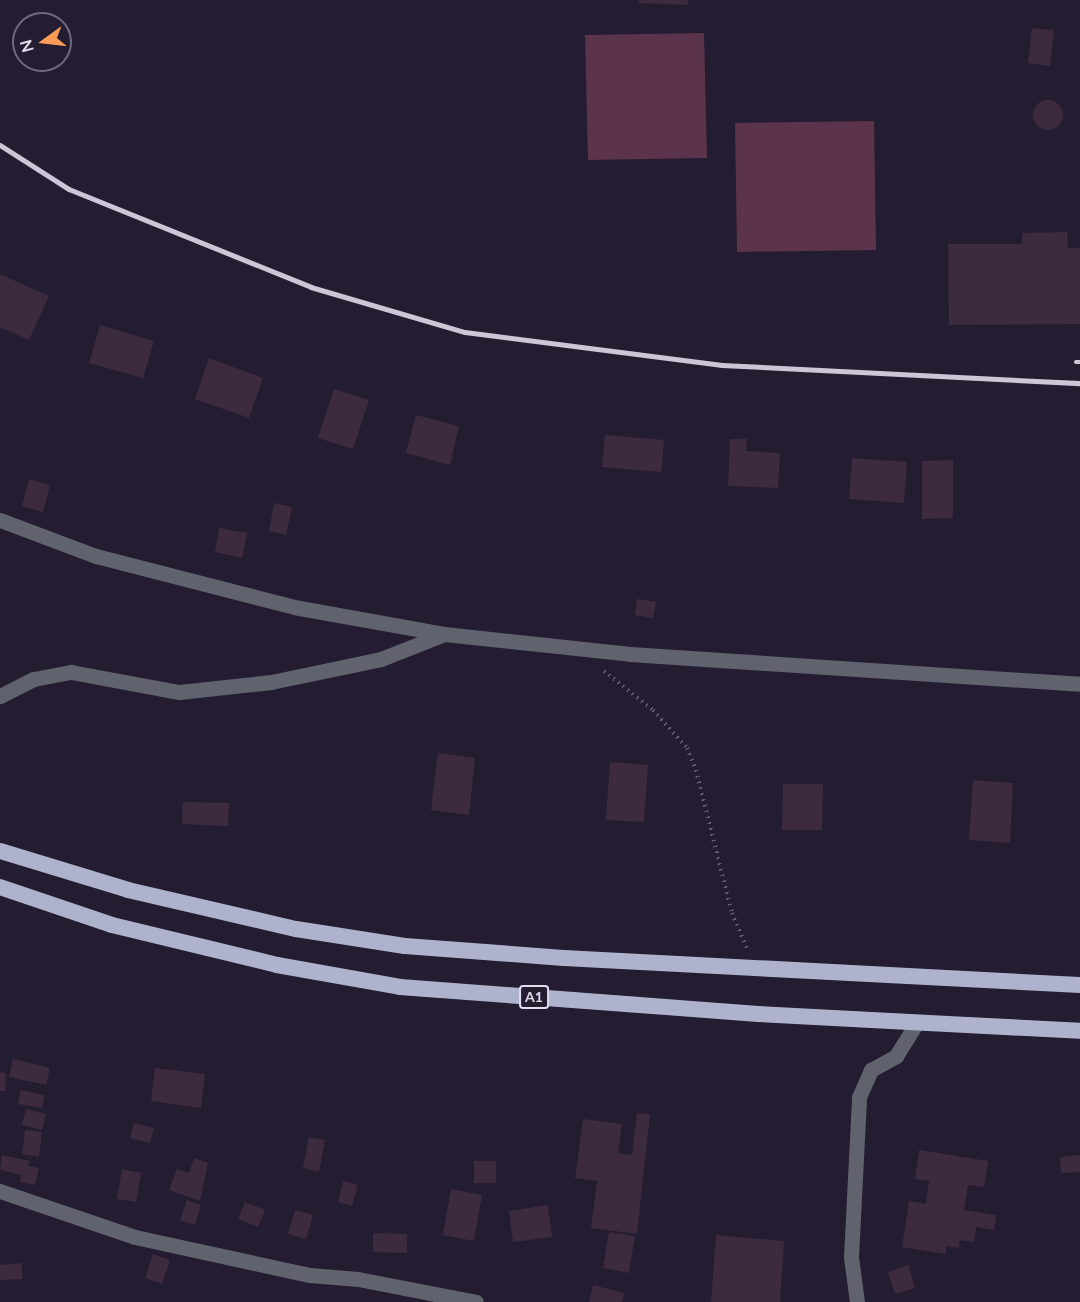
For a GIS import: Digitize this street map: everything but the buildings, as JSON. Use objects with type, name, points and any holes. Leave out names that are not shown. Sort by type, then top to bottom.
[{"type":"highway","points":[[0,851],[128,890],[296,929],[405,946],[1080,985]]},
{"type":"highway","name":"A1","points":[[0,887],[112,925],[277,965],[400,987],[1080,1031]]},
{"type":"street","points":[[0,520],[96,556],[294,607],[444,634],[574,648],[1080,684]]},
{"type":"street","points":[[0,696],[34,679],[71,672],[179,692],[260,684],[381,659],[444,634]]},
{"type":"street","points":[[857,1302],[851,1257],[859,1097],[872,1070],[896,1056],[917,1022]]},
{"type":"street","points":[[0,1191],[135,1237],[310,1275],[358,1279],[476,1302]]},
{"type":"path","points":[[574,648],[653,710],[687,748],[696,770],[732,913],[757,967]]},
{"type":"shaded area","points":[[704,33],[707,158],[588,160],[585,35]]},
{"type":"shaded area","points":[[874,121],[876,250],[737,252],[735,123]]},
{"type":"railway","points":[[0,145],[69,189],[311,287],[465,332],[722,365],[1080,383]]}]
